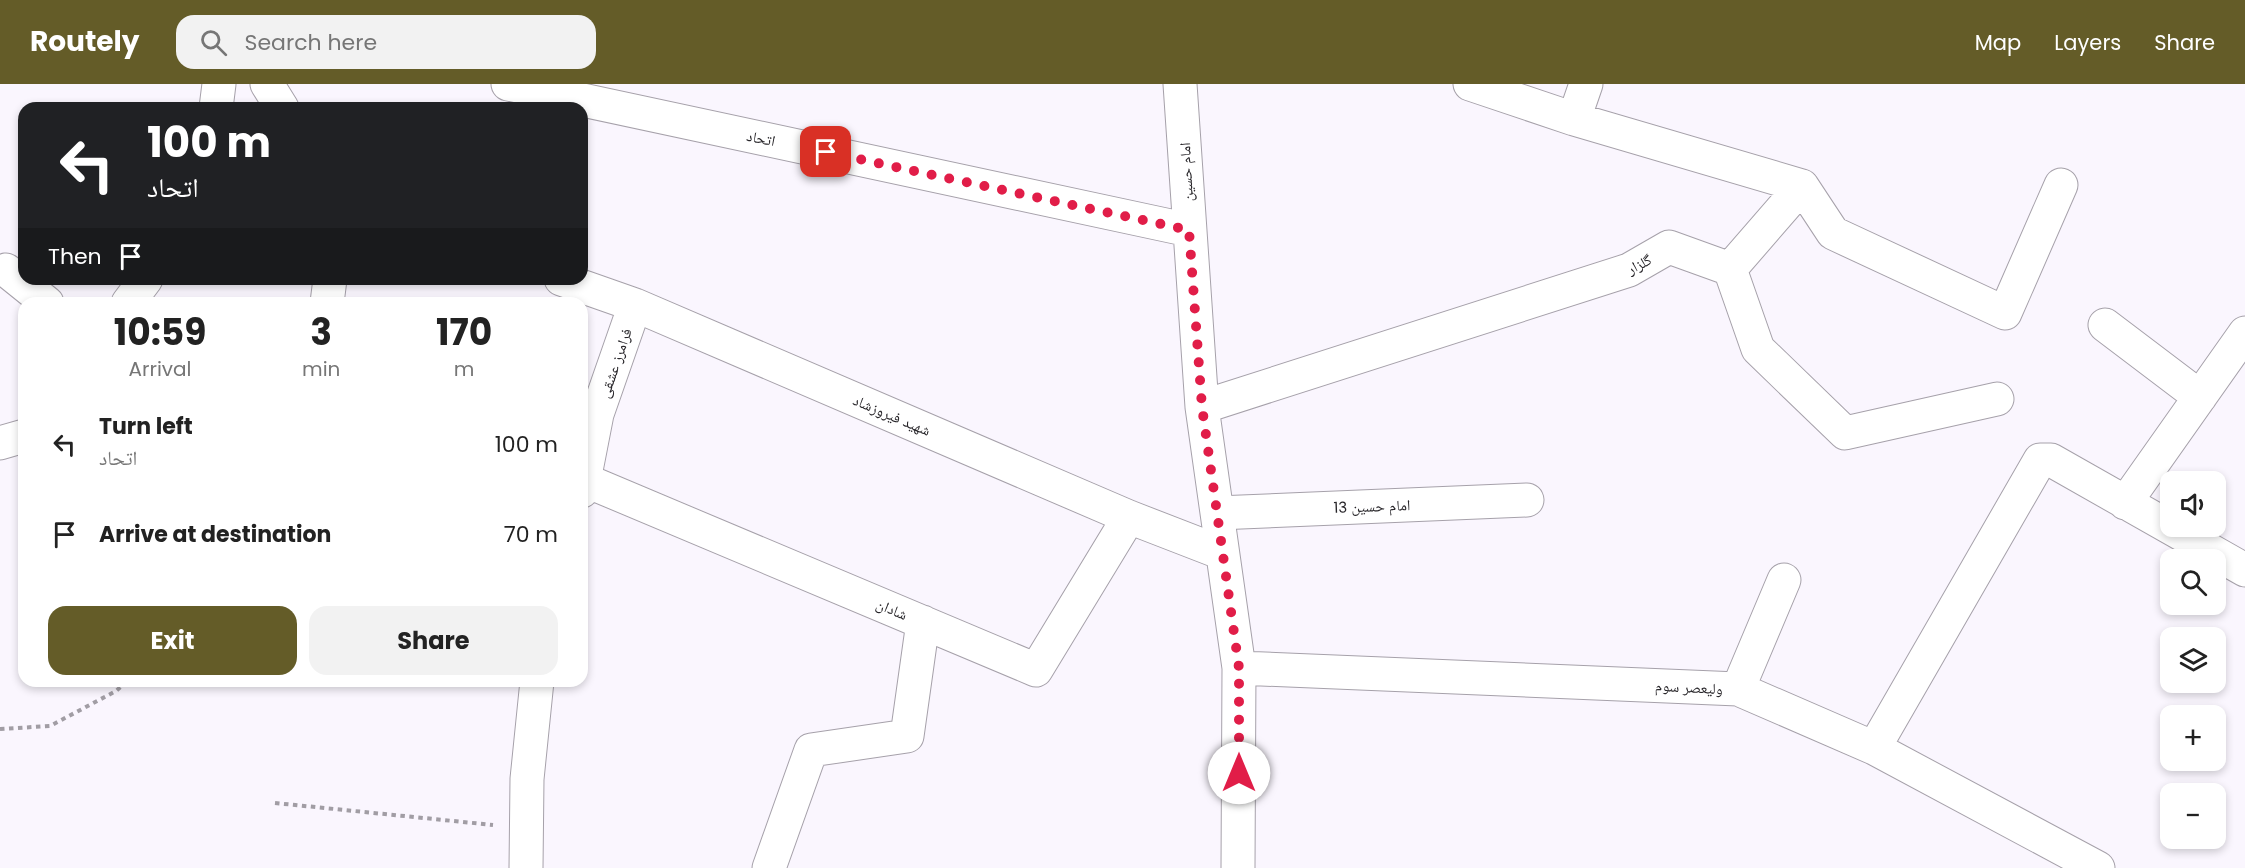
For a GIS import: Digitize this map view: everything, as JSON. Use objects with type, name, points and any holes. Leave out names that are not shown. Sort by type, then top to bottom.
[{"type":"street","points":[[217,102],[219,84]]},
{"type":"street","points":[[267,84],[278,102]]},
{"type":"street","name":"اتحاد","points":[[508,84],[1189,230]]},
{"type":"street","name":"امام حسین","points":[[1180,84],[1202,407],[1239,668],[1238,868]]},
{"type":"street","points":[[1470,84],[1574,119],[1802,186],[1833,233],[2005,313],[2061,185]]},
{"type":"street","points":[[1574,119],[1586,84]]},
{"type":"street","points":[[1802,186],[1730,270],[1758,350],[1845,433],[1997,399]]},
{"type":"street","name":"گلزار","points":[[1202,407],[1629,270],[1670,247],[1730,270]]},
{"type":"street","points":[[6,270],[18,280]]},
{"type":"street","points":[[25,285],[40,297]]},
{"type":"street","name":"شهید فیروزشاد","points":[[578,285],[635,305],[1129,517],[1222,553]]},
{"type":"street","name":"فرامرز عشقی","points":[[588,459],[597,414],[635,305]]},
{"type":"street","points":[[2105,325],[2200,397]]},
{"type":"street","points":[[2125,503],[2200,397],[2241,347]]},
{"type":"street","points":[[0,443],[18,438]]},
{"type":"street","points":[[1874,748],[2040,460],[2051,460],[2245,570]]},
{"type":"street","name":"شادان","points":[[588,486],[1036,670],[1129,517]]},
{"type":"street","name":"امام حسین 13","points":[[1217,513],[1527,500]]},
{"type":"street","points":[[1738,689],[1784,580]]},
{"type":"street","points":[[769,868],[811,750],[907,736],[922,622]]},
{"type":"street","name":"ولیعصر سوم","points":[[1239,668],[1738,689],[1874,748],[2098,868]]},
{"type":"street","points":[[526,868],[527,779],[536,687]]},
{"type":"path","points":[[0,729],[50,726],[120,687]]},
{"type":"path","points":[[275,803],[526,828]]},
{"type":"route","points":[[826,152],[1189,230],[1202,407],[1239,668],[1239,773]]}]
